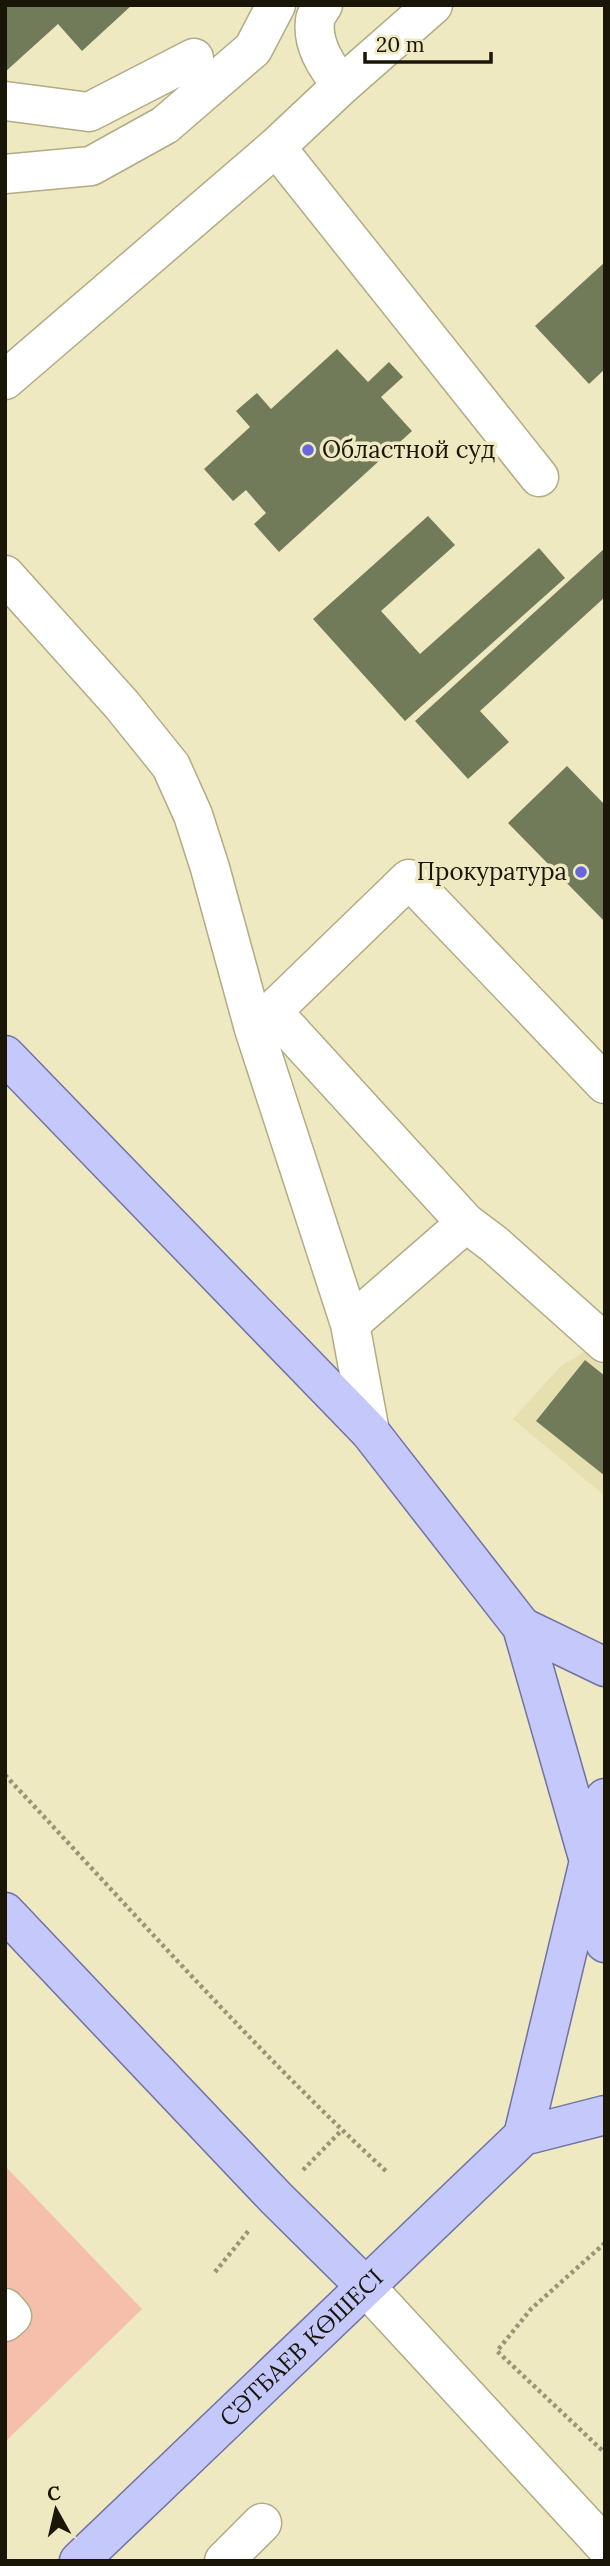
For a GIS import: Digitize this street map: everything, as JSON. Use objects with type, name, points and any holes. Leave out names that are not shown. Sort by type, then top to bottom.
[{"type":"main road","points":[[5,1055],[370,1432],[522,1627],[589,1861],[596,1925],[605,1943]]},
{"type":"main road","points":[[522,1627],[605,1667]]},
{"type":"main road","points":[[523,2136],[601,1805],[605,1798]]},
{"type":"main road","points":[[5,1912],[266,2188],[365,2286]]},
{"type":"main road","name":"СӘТБАЕВ КӨШЕСІ","points":[[79,2561],[523,2136],[605,2115]]},
{"type":"street","points":[[5,174],[91,166],[165,125],[253,49],[276,5]]},
{"type":"street","points":[[323,5],[315,20],[318,42],[325,62],[342,85]]},
{"type":"street","points":[[5,380],[276,147],[433,5]]},
{"type":"street","points":[[5,101],[89,113],[194,58]]},
{"type":"street","points":[[276,147],[539,477]]},
{"type":"street","points":[[5,575],[122,705],[171,766],[193,815],[263,1020],[350,1324],[370,1432]]},
{"type":"street","points":[[263,1020],[409,879],[605,1084]]},
{"type":"street","points":[[263,1020],[466,1223],[494,1244],[605,1343]]},
{"type":"street","points":[[350,1324],[466,1223]]},
{"type":"street","points":[[365,2286],[605,2546]]},
{"type":"street","points":[[5,2308],[12,2316],[5,2322]]},
{"type":"street","points":[[224,2561],[262,2523]]},
{"type":"path","points":[[5,1775],[341,2131],[388,2174]]},
{"type":"path","points":[[605,2243],[531,2309],[497,2351],[605,2454]]},
{"type":"shaded area","points":[[605,1339],[605,1496],[513,1419],[561,1366]]},
{"type":"shaded area","points":[[5,2166],[142,2309],[5,2442]]},
{"type":"building","points":[[5,5],[132,5],[82,51],[58,24],[5,72]]},
{"type":"building","points":[[605,262],[605,369],[589,384],[535,326]]},
{"type":"building","name":"Областной суд","points":[[337,349],[368,382],[389,362],[403,377],[381,397],[412,431],[279,552],[254,524],[266,513],[246,490],[233,501],[204,469],[250,427],[236,411],[257,393],[271,409]]},
{"type":"building","points":[[428,516],[455,545],[381,611],[420,654],[539,548],[565,578],[405,721],[313,619]]},
{"type":"building","points":[[605,548],[605,597],[480,711],[509,742],[468,779],[415,721]]},
{"type":"building","name":"Прокуратура","points":[[567,766],[605,805],[605,922],[508,823]]},
{"type":"building","points":[[585,1360],[605,1376],[605,1476],[536,1421]]},
{"type":"place","name":"Областной суд","points":[[308,450]]},
{"type":"place","name":"Прокуратура","points":[[581,872]]}]
